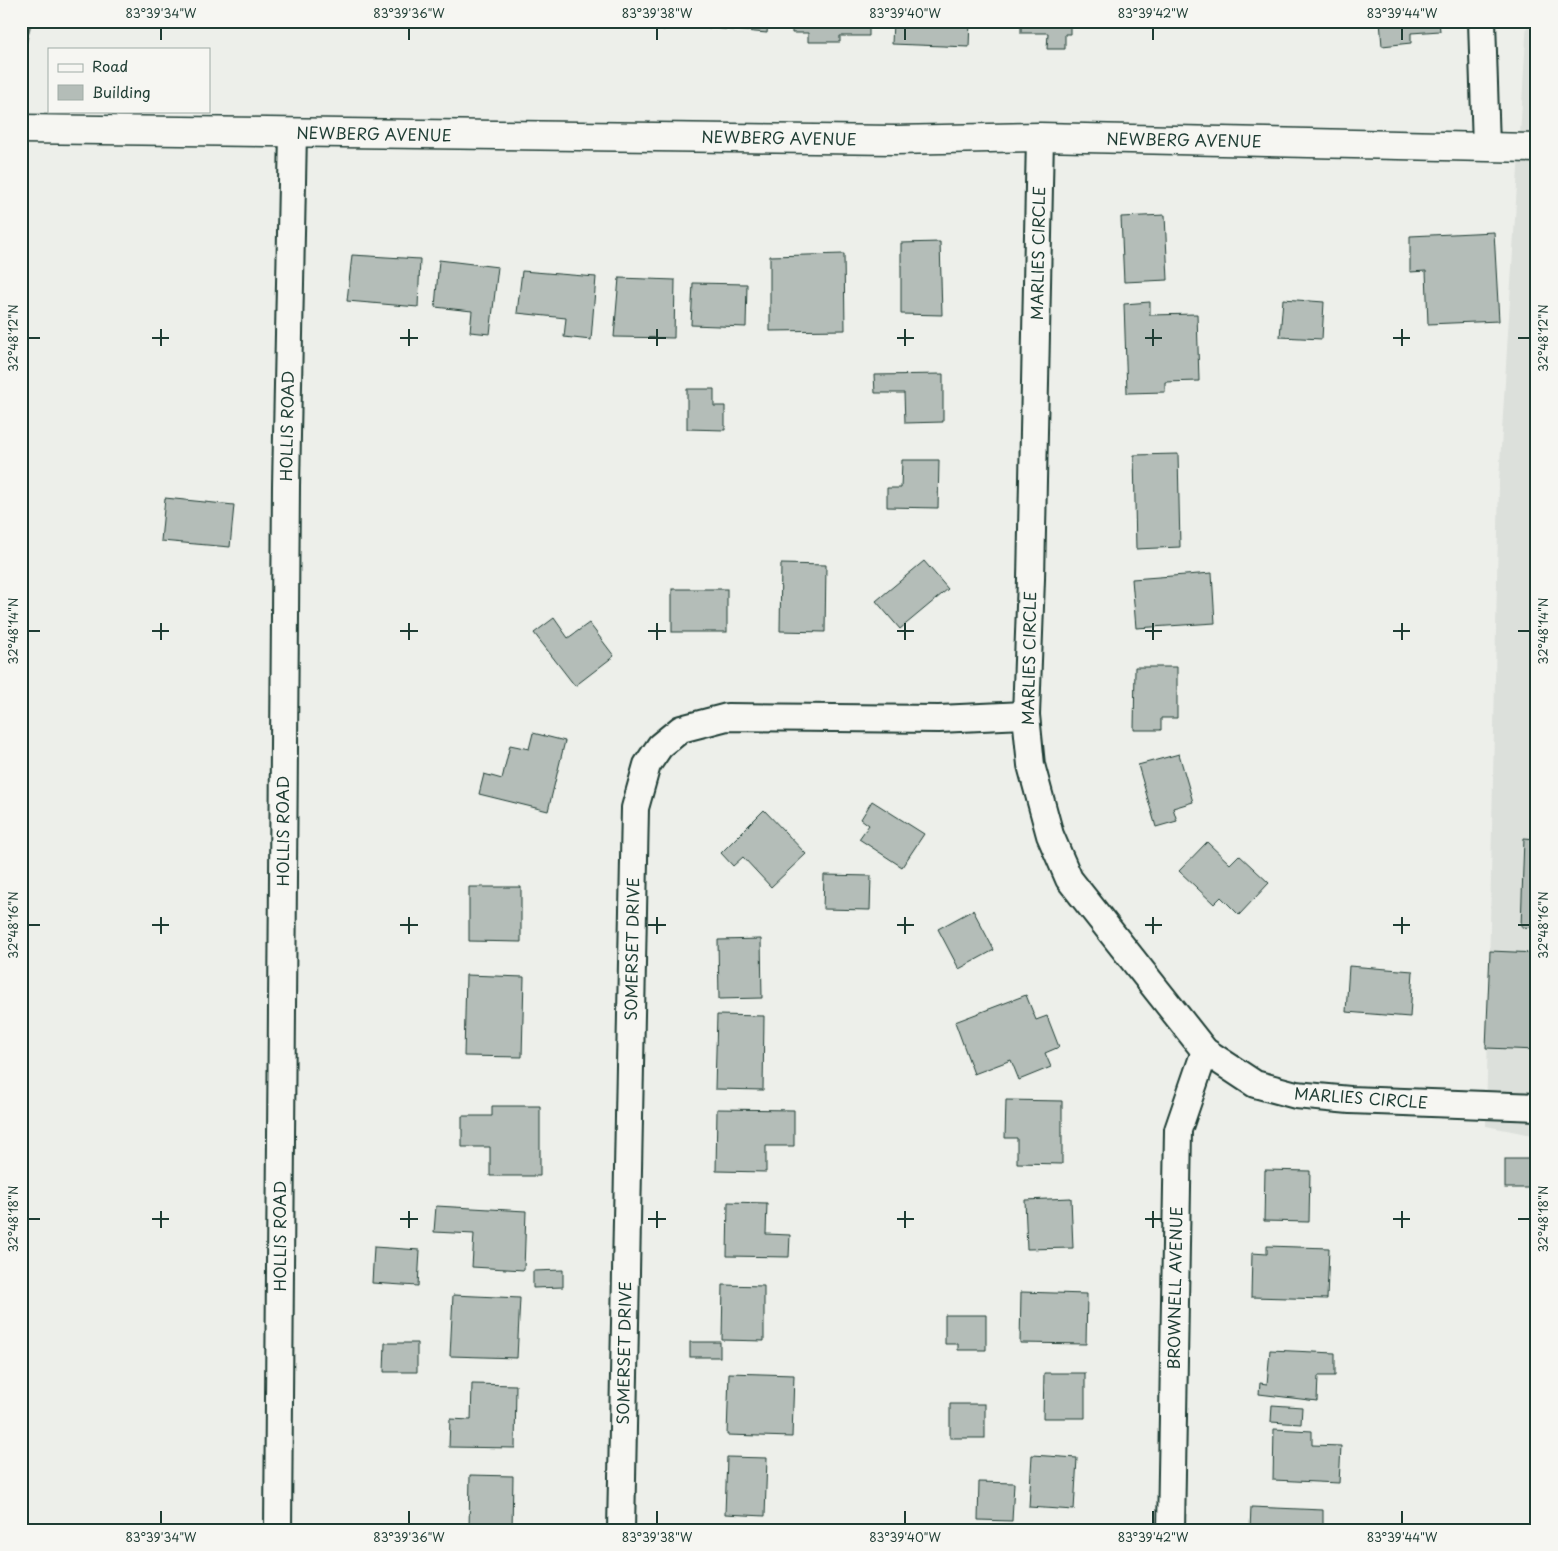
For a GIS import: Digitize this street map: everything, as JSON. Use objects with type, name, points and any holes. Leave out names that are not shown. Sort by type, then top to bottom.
[{"type":"street","points":[[1482,21],[1486,147]]},
{"type":"street","name":"NEWBERG AVENUE","points":[[21,129],[885,140],[1040,137],[1537,148]]},
{"type":"street","name":"HOLLIS ROAD","points":[[278,1530],[286,496],[293,132]]},
{"type":"street","name":"MARLIES CIRCLE","points":[[1040,137],[1031,579],[1026,715],[1031,765],[1050,835],[1069,879],[1204,1050],[1255,1084],[1296,1096],[1350,1100],[1537,1107]]},
{"type":"street","name":"SOMERSET DRIVE","points":[[621,1530],[635,808],[647,765],[660,746],[681,729],[727,717],[939,719],[1026,715]]},
{"type":"street","name":"BROWNELL AVENUE","points":[[1171,1530],[1178,1130],[1204,1050]]},
{"type":"shaded area","points":[[1527,21],[1537,21],[1537,1136],[1486,1126],[1499,480]]},
{"type":"building","points":[[162,21],[206,21],[206,22],[162,24]]},
{"type":"building","points":[[542,21],[568,21],[568,26],[542,24]]},
{"type":"building","points":[[601,21],[665,21],[664,30],[601,23]]},
{"type":"building","points":[[690,21],[768,21],[767,33],[689,26]]},
{"type":"building","points":[[792,21],[869,21],[869,36],[840,36],[840,42],[808,42],[808,33],[792,33]]},
{"type":"building","points":[[893,21],[970,21],[969,47],[892,44]]},
{"type":"building","points":[[1021,21],[1070,21],[1070,34],[1065,34],[1065,49],[1047,49],[1048,33],[1021,33]]},
{"type":"building","points":[[1380,21],[1439,21],[1440,31],[1411,33],[1411,43],[1382,46]]},
{"type":"building","points":[[1165,215],[1168,280],[1124,282],[1121,217]]},
{"type":"building","points":[[1494,232],[1499,321],[1428,324],[1426,271],[1410,272],[1410,236]]},
{"type":"building","points":[[940,242],[942,315],[901,314],[901,243]]},
{"type":"building","points":[[844,254],[845,330],[770,331],[770,256]]},
{"type":"building","points":[[352,255],[420,259],[418,307],[347,301]]},
{"type":"building","points":[[439,260],[498,267],[490,334],[470,332],[472,311],[435,307]]},
{"type":"building","points":[[522,271],[596,277],[591,340],[564,337],[566,318],[517,313]]},
{"type":"building","points":[[619,278],[675,280],[674,338],[614,337]]},
{"type":"building","points":[[693,283],[747,284],[746,327],[691,325]]},
{"type":"building","points":[[1283,299],[1324,302],[1322,339],[1280,337]]},
{"type":"building","points":[[1150,302],[1150,315],[1197,314],[1199,381],[1165,382],[1165,392],[1127,393],[1124,304]]},
{"type":"building","points":[[943,374],[943,422],[905,423],[904,393],[875,393],[874,375]]},
{"type":"building","points":[[687,389],[714,389],[714,406],[725,406],[725,430],[687,429]]},
{"type":"building","points":[[1178,454],[1180,547],[1136,549],[1134,455]]},
{"type":"building","points":[[902,460],[939,460],[938,508],[887,507],[887,488],[901,488]]},
{"type":"building","points":[[165,498],[234,505],[230,547],[161,541]]},
{"type":"building","points":[[924,561],[948,589],[900,629],[876,601]]},
{"type":"building","points":[[781,564],[826,565],[825,632],[780,631]]},
{"type":"building","points":[[1212,573],[1215,623],[1136,628],[1132,579]]},
{"type":"building","points":[[672,589],[727,589],[727,632],[672,632]]},
{"type":"building","points":[[554,618],[568,638],[589,623],[614,656],[575,686],[534,633]]},
{"type":"building","points":[[1135,667],[1177,667],[1177,718],[1161,718],[1161,730],[1134,730]]},
{"type":"building","points":[[533,733],[565,741],[548,811],[479,794],[484,774],[502,779],[510,745],[529,749]]},
{"type":"building","points":[[1179,754],[1193,802],[1173,808],[1177,821],[1156,827],[1138,765]]},
{"type":"building","points":[[872,801],[924,834],[902,867],[859,839],[869,825],[861,819]]},
{"type":"building","points":[[764,810],[806,854],[771,887],[743,857],[733,866],[721,853]]},
{"type":"building","points":[[1524,838],[1537,839],[1537,928],[1521,927]]},
{"type":"building","points":[[1207,842],[1230,864],[1239,855],[1269,883],[1239,915],[1221,897],[1214,904],[1179,871]]},
{"type":"building","points":[[824,875],[871,876],[870,910],[823,909]]},
{"type":"building","points":[[469,887],[521,887],[521,942],[469,941]]},
{"type":"building","points":[[973,910],[994,950],[959,969],[938,929]]},
{"type":"building","points":[[761,939],[762,998],[719,999],[718,940]]},
{"type":"building","points":[[1490,951],[1537,953],[1537,1050],[1486,1048]]},
{"type":"building","points":[[1349,966],[1413,971],[1410,1017],[1346,1012]]},
{"type":"building","points":[[466,975],[524,977],[522,1057],[464,1056]]},
{"type":"building","points":[[1026,995],[1036,1020],[1047,1016],[1059,1047],[1045,1053],[1051,1067],[1019,1080],[1011,1060],[974,1074],[955,1022]]},
{"type":"building","points":[[717,1015],[764,1016],[763,1090],[715,1089]]},
{"type":"building","points":[[1006,1100],[1062,1101],[1062,1164],[1017,1163],[1017,1138],[1005,1138]]},
{"type":"building","points":[[492,1106],[540,1106],[540,1176],[490,1176],[490,1147],[462,1147],[462,1116],[492,1116]]},
{"type":"building","points":[[717,1109],[794,1110],[794,1146],[766,1146],[766,1172],[716,1171]]},
{"type":"building","points":[[1505,1159],[1532,1159],[1532,1188],[1505,1188]]},
{"type":"building","points":[[1265,1170],[1310,1171],[1309,1222],[1264,1221]]},
{"type":"building","points":[[1071,1198],[1073,1248],[1027,1249],[1025,1200]]},
{"type":"building","points":[[728,1202],[767,1203],[766,1234],[790,1235],[789,1257],[727,1256]]},
{"type":"building","points":[[436,1206],[526,1211],[524,1270],[472,1267],[474,1234],[434,1232]]},
{"type":"building","points":[[1267,1246],[1329,1248],[1327,1299],[1251,1297],[1252,1253],[1267,1254]]},
{"type":"building","points":[[374,1247],[420,1250],[418,1286],[372,1283]]},
{"type":"building","points":[[563,1270],[563,1287],[533,1288],[533,1271]]},
{"type":"building","points":[[723,1285],[764,1286],[764,1341],[722,1340]]},
{"type":"building","points":[[1021,1292],[1087,1294],[1086,1344],[1020,1343]]},
{"type":"building","points":[[453,1295],[520,1298],[517,1358],[450,1356]]},
{"type":"building","points":[[945,1315],[986,1315],[986,1350],[958,1350],[958,1344],[945,1344]]},
{"type":"building","points":[[690,1342],[720,1342],[720,1357],[690,1357]]},
{"type":"building","points":[[385,1343],[417,1343],[417,1372],[384,1372]]},
{"type":"building","points":[[1270,1350],[1335,1353],[1335,1376],[1318,1376],[1317,1401],[1259,1394],[1260,1383],[1267,1384]]},
{"type":"building","points":[[729,1373],[794,1375],[792,1437],[727,1435]]},
{"type":"building","points":[[1044,1373],[1085,1373],[1085,1418],[1043,1418]]},
{"type":"building","points":[[472,1384],[516,1385],[515,1448],[449,1447],[450,1419],[471,1420]]},
{"type":"building","points":[[950,1404],[985,1404],[985,1438],[950,1438]]},
{"type":"building","points":[[1272,1405],[1302,1407],[1301,1424],[1271,1422]]},
{"type":"building","points":[[1274,1429],[1312,1431],[1312,1445],[1341,1446],[1339,1483],[1273,1480]]},
{"type":"building","points":[[1032,1455],[1077,1458],[1074,1510],[1029,1507]]},
{"type":"building","points":[[727,1457],[767,1458],[765,1516],[725,1514]]},
{"type":"building","points":[[470,1475],[513,1476],[512,1530],[469,1530]]},
{"type":"building","points":[[979,1482],[1014,1483],[1012,1521],[978,1520]]},
{"type":"building","points":[[1251,1507],[1323,1510],[1323,1530],[1250,1530]]},
{"type":"waterway","points":[[21,47],[27,21]]}]
